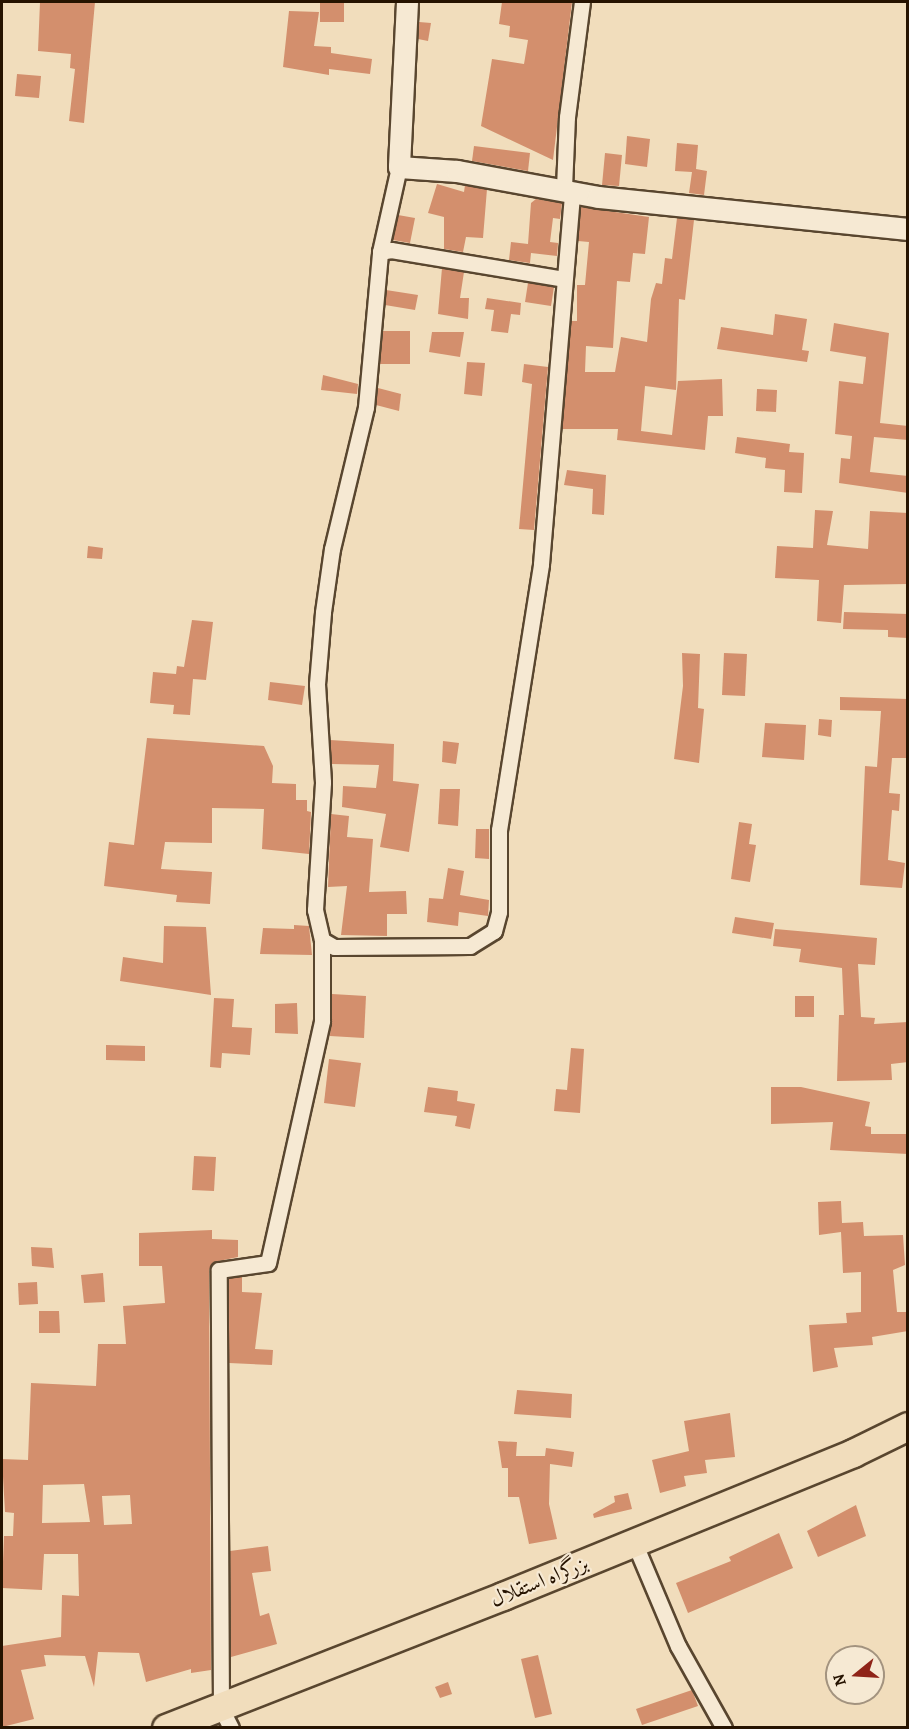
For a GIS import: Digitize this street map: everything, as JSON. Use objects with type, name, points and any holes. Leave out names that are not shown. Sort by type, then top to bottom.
[{"type":"highway","name":"بزرگراه استقلال","points":[[166,1728],[226,1718],[634,1542],[853,1453],[908,1426]]},
{"type":"street","points":[[226,1718],[219,1270],[268,1263],[322,1021],[322,940],[315,910],[323,782],[317,684],[332,549],[366,407],[380,252],[399,167],[407,2]]},
{"type":"street","points":[[322,940],[334,947],[470,946],[494,931],[499,912],[499,830],[541,564],[572,197],[564,188],[567,117],[582,2]]},
{"type":"street","points":[[399,167],[564,188],[628,200],[908,229]]},
{"type":"street","points":[[380,252],[391,250],[564,279]]},
{"type":"street","points":[[634,1542],[678,1646],[724,1728]]},
{"type":"building","points":[[40,2],[95,2],[84,123],[69,121],[75,69],[70,68],[71,54],[38,51]]},
{"type":"building","points":[[320,2],[344,2],[344,22],[320,22]]},
{"type":"building","points":[[502,2],[572,2],[553,160],[481,126],[492,59],[524,64],[528,40],[509,37],[510,26],[499,24]]},
{"type":"building","points":[[289,11],[319,12],[314,46],[331,47],[331,53],[372,59],[370,74],[329,69],[329,75],[283,67]]},
{"type":"building","points":[[419,22],[431,23],[428,41],[418,39]]},
{"type":"building","points":[[17,74],[41,76],[39,98],[15,96]]},
{"type":"building","points":[[627,136],[650,139],[647,167],[625,164]]},
{"type":"building","points":[[677,143],[698,145],[696,169],[707,171],[704,195],[689,193],[692,172],[675,171]]},
{"type":"building","points":[[474,146],[530,153],[528,171],[472,161]]},
{"type":"building","points":[[605,153],[622,155],[619,186],[602,185]]},
{"type":"building","points":[[437,184],[464,192],[465,185],[487,189],[483,238],[466,237],[463,252],[444,249],[444,217],[428,213]]},
{"type":"building","points":[[536,199],[562,203],[560,219],[553,218],[550,242],[558,243],[557,256],[531,253],[530,263],[509,260],[511,242],[528,244],[531,203]]},
{"type":"building","points":[[581,207],[649,217],[645,254],[633,253],[630,282],[617,281],[613,348],[586,346],[585,372],[615,372],[621,337],[647,342],[651,299],[656,283],[662,284],[665,258],[672,259],[677,218],[694,220],[685,300],[679,299],[676,390],[645,386],[641,431],[672,435],[678,381],[722,379],[723,416],[708,416],[705,450],[617,440],[618,429],[562,429],[571,321],[577,321],[577,285],[585,285],[589,242],[578,241]]},
{"type":"building","points":[[398,215],[415,218],[410,243],[393,240]]},
{"type":"building","points":[[442,268],[464,272],[460,298],[469,298],[468,319],[438,314]]},
{"type":"building","points":[[528,283],[554,287],[551,306],[525,302]]},
{"type":"building","points":[[386,290],[418,295],[415,310],[385,305]]},
{"type":"building","points":[[487,298],[521,303],[520,315],[511,314],[508,333],[491,331],[494,310],[485,309]]},
{"type":"building","points":[[775,314],[807,319],[802,350],[809,351],[807,362],[717,349],[721,327],[773,335]]},
{"type":"building","points":[[834,323],[889,333],[880,423],[908,426],[908,440],[874,437],[870,472],[908,476],[908,493],[839,483],[841,458],[850,459],[852,436],[835,434],[839,381],[863,384],[866,357],[830,351]]},
{"type":"building","points":[[383,331],[410,331],[410,364],[380,364]]},
{"type":"building","points":[[432,332],[464,332],[460,357],[429,352]]},
{"type":"building","points":[[467,362],[485,363],[482,396],[464,394]]},
{"type":"building","points":[[524,364],[548,367],[534,530],[519,529],[532,384],[522,382]]},
{"type":"building","points":[[323,375],[358,384],[357,394],[321,390]]},
{"type":"building","points":[[378,388],[401,394],[399,411],[376,405]]},
{"type":"building","points":[[757,389],[777,390],[776,412],[756,411]]},
{"type":"building","points":[[737,437],[790,444],[789,452],[804,453],[802,493],[784,492],[785,470],[765,468],[766,458],[735,453]]},
{"type":"building","points":[[567,470],[606,475],[604,515],[592,514],[593,489],[564,485]]},
{"type":"building","points":[[815,510],[833,511],[827,545],[868,549],[870,511],[908,513],[908,584],[844,585],[841,623],[817,621],[819,580],[775,578],[777,546],[813,548]]},
{"type":"building","points":[[88,546],[103,548],[102,559],[87,558]]},
{"type":"building","points":[[844,612],[908,614],[908,638],[888,637],[888,630],[843,629]]},
{"type":"building","points":[[192,620],[213,622],[206,680],[193,679],[190,715],[173,714],[174,705],[150,703],[153,672],[176,674],[177,666],[184,667]]},
{"type":"building","points":[[682,653],[700,654],[698,708],[704,709],[699,763],[674,759],[683,686]]},
{"type":"building","points":[[724,653],[747,654],[745,696],[722,695]]},
{"type":"building","points":[[270,682],[305,686],[302,705],[268,700]]},
{"type":"building","points":[[840,697],[908,699],[908,758],[892,758],[889,793],[900,794],[899,811],[892,810],[888,860],[905,863],[902,888],[860,885],[865,766],[877,767],[881,711],[840,710]]},
{"type":"building","points":[[819,719],[832,720],[831,737],[818,735]]},
{"type":"building","points":[[765,723],[806,725],[804,760],[762,757]]},
{"type":"building","points":[[147,738],[264,746],[273,766],[272,783],[296,784],[296,800],[307,800],[307,811],[311,812],[309,854],[262,849],[264,809],[212,808],[212,843],[165,842],[161,869],[212,872],[210,904],[176,902],[177,895],[104,886],[109,842],[134,845]]},
{"type":"building","points":[[330,740],[394,744],[393,781],[419,784],[409,852],[380,847],[386,814],[342,807],[343,786],[376,788],[379,765],[332,764]]},
{"type":"building","points":[[443,741],[459,743],[456,764],[442,762]]},
{"type":"building","points":[[440,789],[460,789],[458,826],[438,824]]},
{"type":"building","points":[[331,814],[349,816],[347,837],[373,839],[369,892],[406,891],[407,914],[387,914],[387,936],[341,935],[347,886],[328,887]]},
{"type":"building","points":[[739,822],[752,824],[749,844],[756,845],[750,882],[731,879]]},
{"type":"building","points":[[476,829],[489,829],[489,859],[475,858]]},
{"type":"building","points":[[448,868],[464,871],[460,895],[489,900],[488,916],[459,912],[458,926],[427,922],[429,898],[443,899]]},
{"type":"building","points":[[735,917],[774,923],[771,939],[732,933]]},
{"type":"building","points":[[294,925],[309,926],[312,955],[260,954],[263,928],[294,929]]},
{"type":"building","points":[[164,926],[206,927],[211,995],[120,981],[123,957],[163,963]]},
{"type":"building","points":[[775,929],[877,938],[875,965],[858,964],[861,1017],[875,1018],[874,1024],[908,1022],[908,1062],[891,1064],[892,1080],[837,1081],[839,1015],[844,1015],[842,968],[799,962],[801,949],[773,946]]},
{"type":"building","points":[[332,994],[366,996],[364,1038],[330,1036]]},
{"type":"building","points":[[795,996],[814,996],[814,1017],[795,1017]]},
{"type":"building","points":[[214,998],[234,999],[232,1027],[252,1028],[250,1055],[222,1053],[221,1068],[210,1067]]},
{"type":"building","points":[[297,1003],[298,1034],[275,1033],[275,1004]]},
{"type":"building","points":[[106,1045],[145,1046],[145,1061],[106,1060]]},
{"type":"building","points":[[571,1048],[584,1049],[580,1113],[554,1111],[556,1089],[567,1090]]},
{"type":"building","points":[[329,1059],[361,1063],[355,1107],[324,1103]]},
{"type":"building","points":[[428,1087],[458,1091],[457,1101],[475,1104],[470,1129],[455,1126],[457,1116],[424,1112]]},
{"type":"building","points":[[771,1087],[801,1087],[870,1102],[865,1126],[871,1127],[871,1134],[908,1134],[908,1154],[830,1150],[833,1122],[771,1124]]},
{"type":"building","points":[[194,1156],[216,1157],[214,1191],[192,1190]]},
{"type":"building","points":[[841,1201],[842,1223],[863,1222],[864,1236],[903,1235],[905,1265],[893,1270],[897,1312],[908,1312],[908,1331],[872,1337],[873,1345],[834,1348],[838,1367],[813,1372],[809,1325],[847,1323],[846,1313],[861,1312],[861,1272],[843,1273],[841,1232],[819,1235],[818,1202]]},
{"type":"building","points":[[212,1230],[212,1239],[238,1240],[238,1257],[214,1262],[209,1270],[211,1670],[191,1673],[191,1669],[146,1682],[139,1653],[98,1652],[94,1687],[85,1656],[44,1655],[46,1666],[21,1670],[34,1719],[2,1727],[2,1646],[61,1637],[62,1595],[79,1596],[78,1554],[44,1554],[42,1590],[2,1588],[4,1536],[13,1536],[14,1513],[5,1512],[2,1459],[28,1460],[31,1383],[96,1386],[98,1344],[126,1344],[123,1306],[165,1303],[162,1266],[139,1266],[139,1233]],"holes":[[[84,1484],[90,1522],[42,1523],[43,1485]],[[130,1495],[132,1524],[104,1525],[102,1496]]]},
{"type":"building","points":[[31,1247],[52,1248],[54,1268],[32,1266]]},
{"type":"building","points":[[103,1273],[105,1302],[84,1303],[81,1275]]},
{"type":"building","points":[[242,1276],[242,1292],[262,1293],[255,1349],[273,1350],[272,1365],[229,1363],[229,1278]]},
{"type":"building","points":[[37,1282],[38,1304],[19,1305],[18,1283]]},
{"type":"building","points":[[39,1311],[59,1311],[60,1333],[39,1333]]},
{"type":"building","points":[[517,1390],[572,1394],[571,1418],[514,1414]]},
{"type":"building","points":[[730,1413],[735,1457],[705,1460],[707,1473],[684,1476],[686,1486],[660,1493],[652,1460],[689,1451],[684,1421]]},
{"type":"building","points":[[498,1441],[517,1442],[516,1456],[545,1456],[546,1448],[574,1452],[572,1467],[550,1464],[549,1504],[557,1539],[529,1544],[519,1497],[508,1497],[508,1468],[502,1468]]},
{"type":"building","points":[[628,1493],[632,1509],[594,1518],[593,1514],[615,1502],[614,1496]]},
{"type":"building","points":[[856,1505],[866,1536],[818,1557],[807,1531]]},
{"type":"building","points":[[779,1533],[793,1568],[688,1613],[676,1583],[731,1561],[729,1557]]},
{"type":"building","points":[[268,1546],[271,1571],[252,1573],[260,1616],[269,1613],[277,1644],[231,1657],[230,1551]]},
{"type":"building","points":[[538,1655],[552,1714],[535,1718],[521,1659]]},
{"type":"building","points":[[448,1682],[452,1694],[440,1698],[435,1687]]},
{"type":"building","points":[[692,1690],[698,1706],[642,1725],[636,1709]]}]
